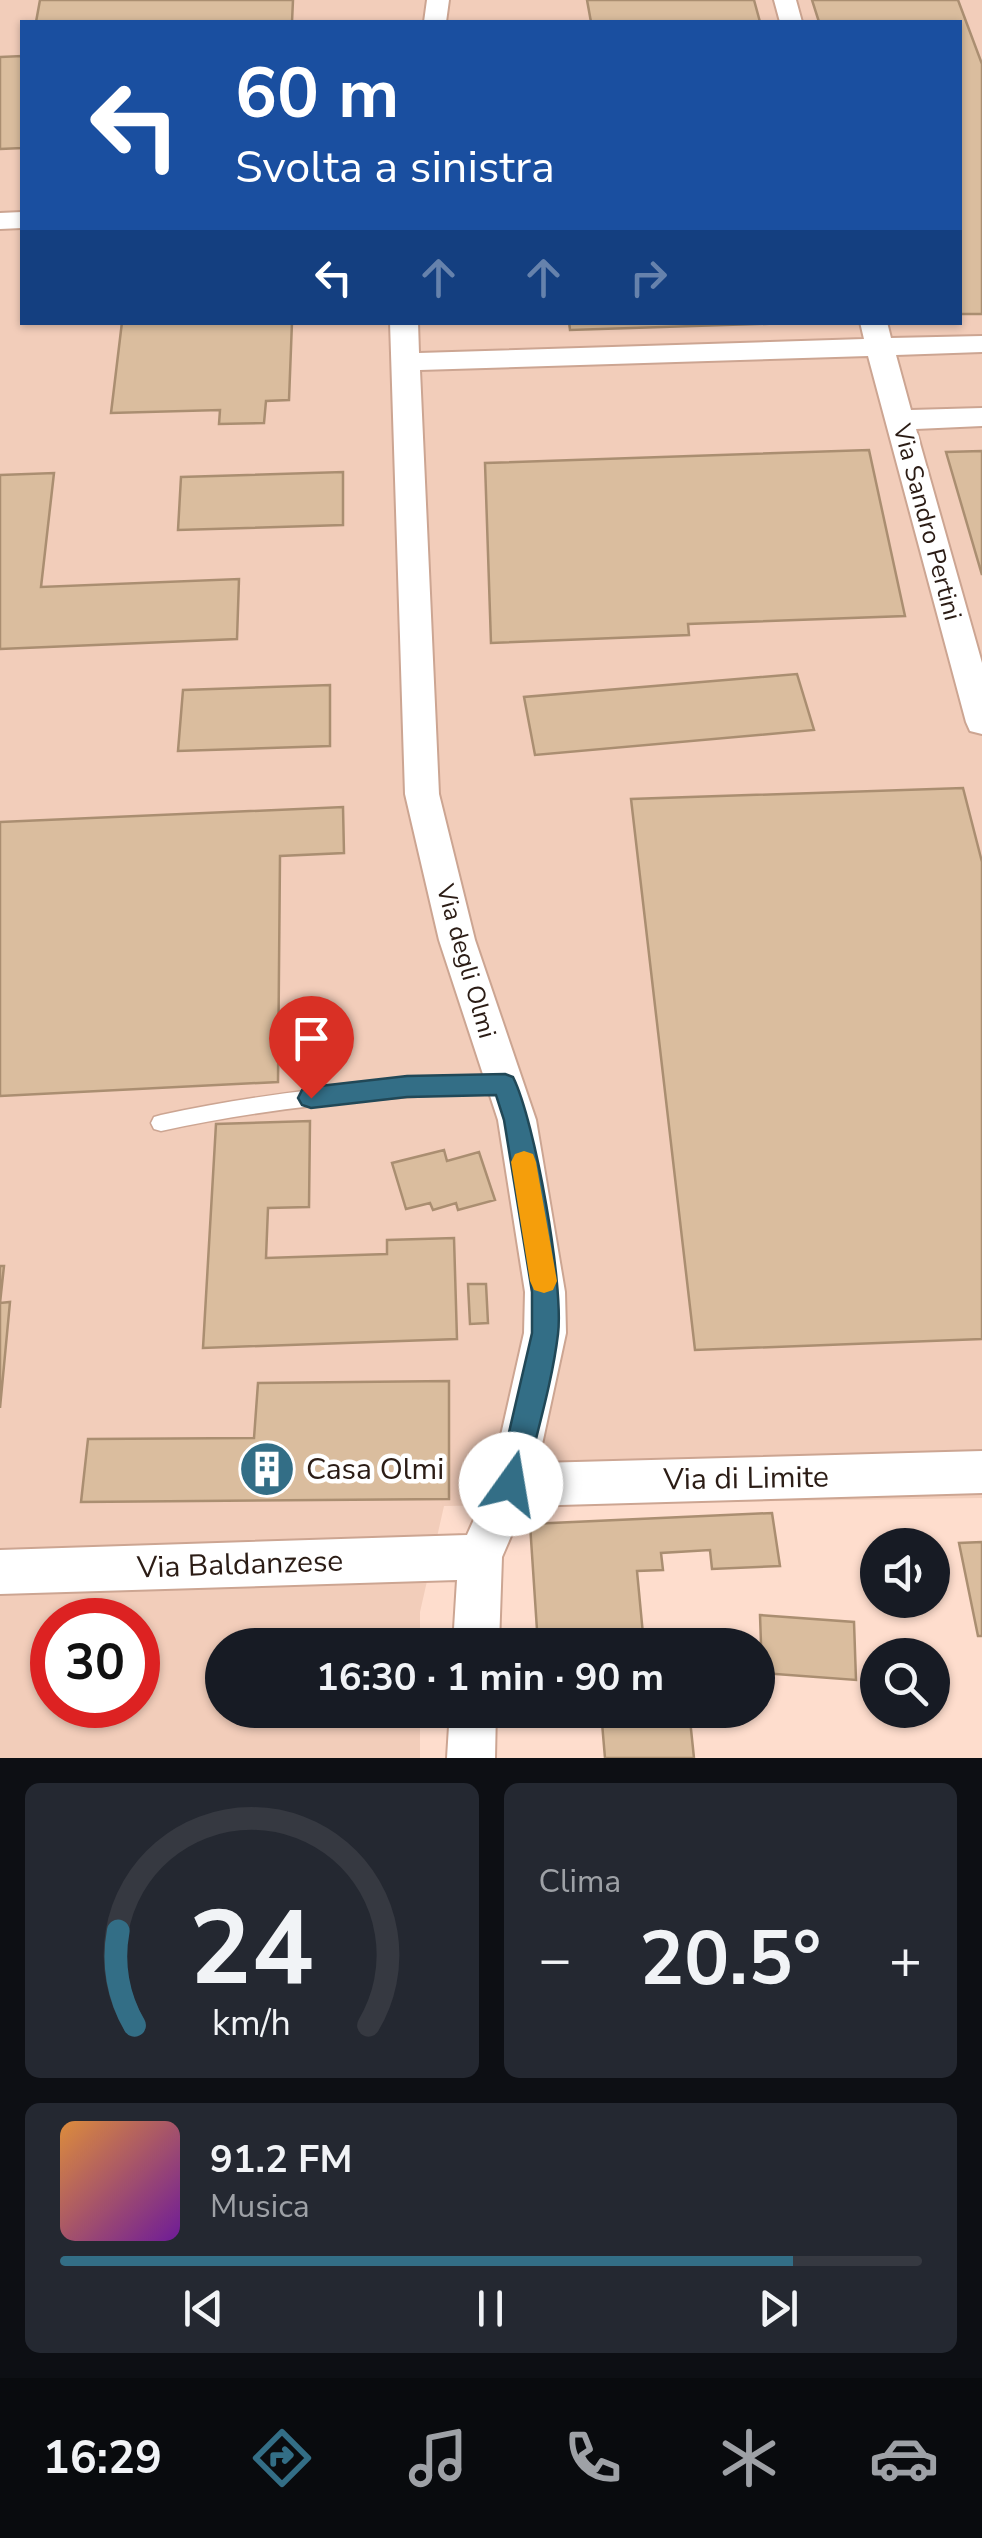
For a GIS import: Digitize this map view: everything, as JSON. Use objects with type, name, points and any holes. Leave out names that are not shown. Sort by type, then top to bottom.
[{"type":"street","name":"Via degli Olmi","points":[[404,325],[422,794],[458,940],[516,1120],[546,1292],[545,1333],[511,1484],[480,1557],[477,1628]]},
{"type":"street","points":[[406,362],[876,335],[982,344]]},
{"type":"street","name":"Via Sandro Pertini","points":[[876,335],[982,722]]},
{"type":"street","points":[[900,420],[982,418]]},
{"type":"street","name":"Via di Limite","points":[[511,1484],[982,1472]]},
{"type":"street","name":"Via Baldanzese","points":[[0,1572],[480,1557]]},
{"type":"street","points":[[472,1758],[473,1728]]},
{"type":"lane","points":[[161,1123],[214,1110],[343,1094],[407,1087],[505,1084]]},
{"type":"shaded area","points":[[0,0],[982,0],[982,1498],[444,1506],[420,1612],[420,1628],[205,1628],[205,1728],[420,1728],[420,1758],[0,1758]]},
{"type":"building","points":[[40,0],[293,0],[292,20],[36,20]]},
{"type":"building","points":[[587,0],[754,0],[759,20],[591,20]]},
{"type":"building","points":[[812,0],[958,0],[982,64],[982,314],[962,314],[962,20],[818,20]]},
{"type":"building","points":[[20,56],[20,148],[0,149],[0,57]]},
{"type":"building","points":[[122,325],[292,325],[289,400],[266,401],[264,423],[219,424],[220,410],[111,413]]},
{"type":"building","points":[[569,325],[728,325],[570,330]]},
{"type":"building","points":[[869,450],[905,616],[688,624],[689,635],[491,643],[485,463]]},
{"type":"building","points":[[982,451],[982,575],[946,452]]},
{"type":"building","points":[[343,472],[343,525],[178,530],[181,477]]},
{"type":"building","points":[[54,473],[41,587],[239,579],[237,639],[0,649],[0,475]]},
{"type":"building","points":[[797,674],[814,730],[535,755],[524,697]]},
{"type":"building","points":[[330,685],[330,746],[178,751],[183,690]]},
{"type":"building","points":[[963,788],[982,862],[982,1339],[695,1350],[631,799]]},
{"type":"building","points":[[343,807],[344,853],[280,856],[278,1082],[0,1096],[0,822]]},
{"type":"building","points":[[310,1121],[309,1207],[268,1208],[266,1258],[387,1254],[387,1240],[454,1238],[457,1339],[203,1348],[216,1124]]},
{"type":"building","points":[[444,1150],[447,1161],[479,1152],[495,1200],[458,1210],[456,1203],[433,1210],[430,1203],[406,1209],[392,1163]]},
{"type":"building","points":[[0,1266],[4,1266],[0,1303]]},
{"type":"building","points":[[468,1284],[486,1284],[488,1323],[470,1324]]},
{"type":"building","points":[[10,1302],[0,1408],[0,1303]]},
{"type":"building","name":"Casa Olmi","points":[[449,1381],[449,1499],[81,1502],[88,1439],[254,1438],[258,1383]]},
{"type":"building","points":[[772,1513],[780,1566],[712,1569],[710,1550],[661,1553],[663,1570],[637,1571],[642,1628],[537,1628],[530,1524]]},
{"type":"building","points":[[982,1542],[982,1636],[978,1636],[959,1543]]},
{"type":"building","points":[[760,1615],[854,1622],[856,1680],[775,1674],[775,1628],[760,1628]]},
{"type":"building","points":[[602,1728],[691,1728],[694,1758],[605,1758]]},
{"type":"slow traffic","points":[[524,1162],[544,1281]]},
{"type":"place","name":"Casa Olmi","points":[[267,1469]]},
{"type":"route","points":[[311,1098],[407,1087],[505,1084],[516,1120],[546,1292],[545,1333],[511,1484]]}]
